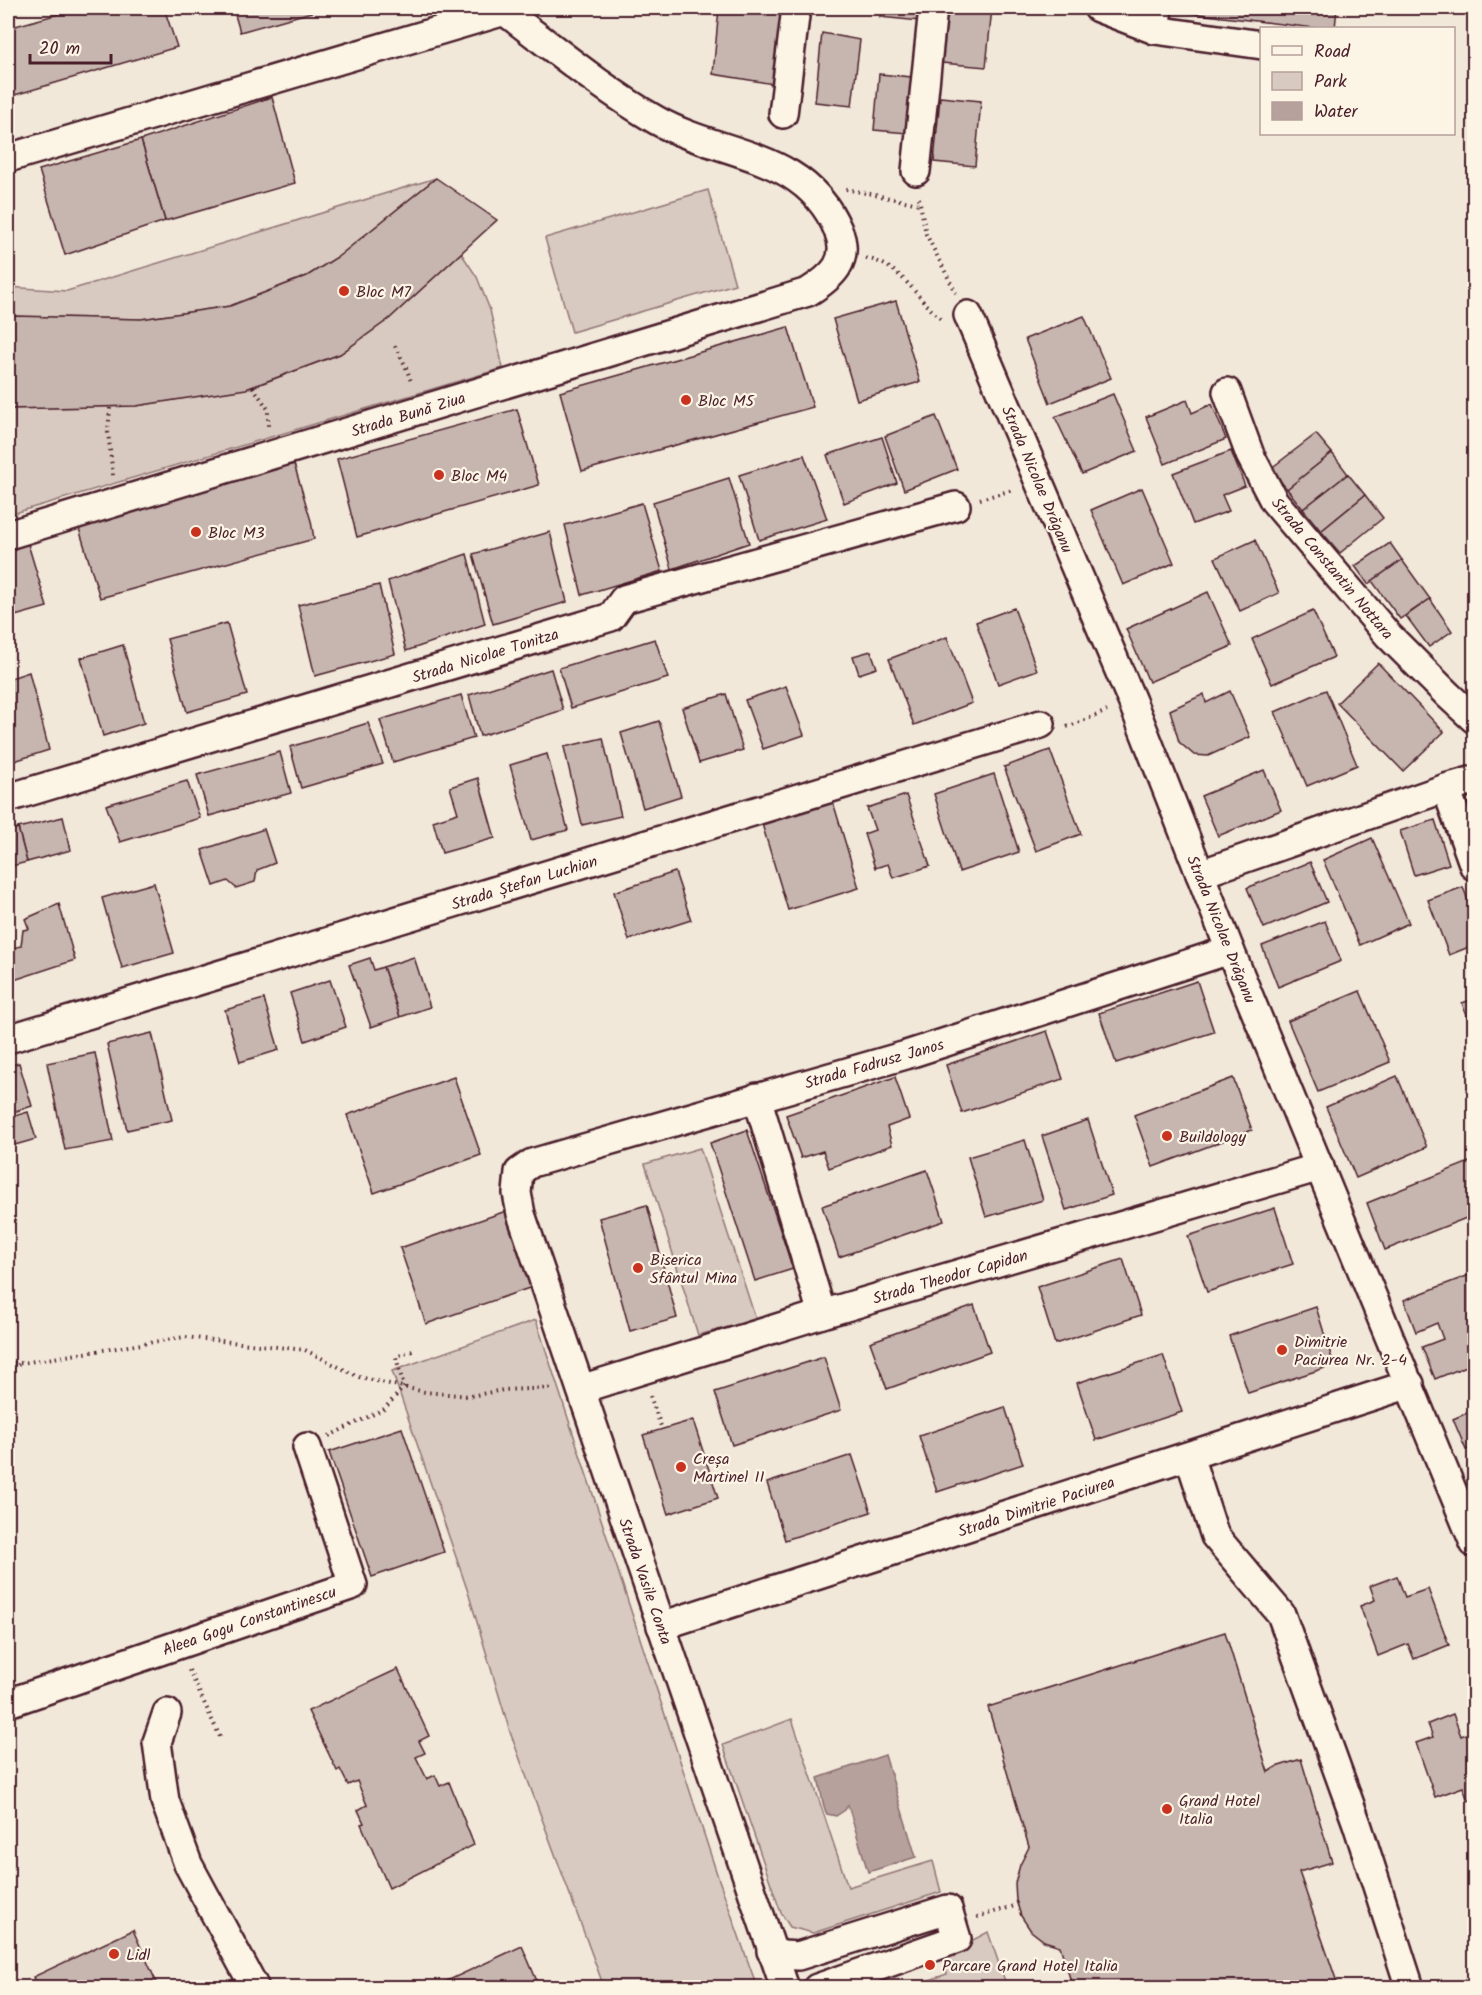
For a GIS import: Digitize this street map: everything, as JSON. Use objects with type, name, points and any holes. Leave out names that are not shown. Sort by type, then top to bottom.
[{"type":"street","points":[[783,114],[796,8]]},
{"type":"street","points":[[916,171],[933,8]]},
{"type":"street","points":[[1098,8],[1157,19],[1260,45]]},
{"type":"street","points":[[8,158],[503,9],[598,82],[659,121],[678,131],[752,155],[777,166],[798,179],[816,193],[832,215],[841,236],[842,252]]},
{"type":"street","name":"Strada Bună Ziua","points":[[8,535],[808,292],[836,272],[842,252]]},
{"type":"street","name":"Strada Nicolae Drăganu","points":[[956,319],[1040,483],[1132,700],[1230,950],[1474,1543]]},
{"type":"street","name":"Strada Constantin Nottara","points":[[1227,392],[1250,455],[1274,501],[1388,635],[1474,719]]},
{"type":"street","name":"Strada Nicolae Tonitza","points":[[8,798],[612,618],[624,599],[956,506]]},
{"type":"street","name":"Strada Ștefan Luchian","points":[[8,1039],[1041,724]]},
{"type":"street","points":[[1200,874],[1474,780]]},
{"type":"street","points":[[1446,788],[1474,866]]},
{"type":"street","name":"Strada Fadrusz Janos","points":[[519,1172],[532,1163],[906,1055],[1230,950]]},
{"type":"street","points":[[757,1097],[822,1314]]},
{"type":"street","name":"Strada Theodor Capidan","points":[[581,1389],[822,1314],[1320,1167]]},
{"type":"street","name":"Strada Vasile Conta","points":[[519,1172],[517,1193],[522,1214],[785,1988]]},
{"type":"street","name":"Strada Dimitrie Paciurea","points":[[662,1626],[1410,1384]]},
{"type":"street","name":"Aleea Gogu Constantinescu","points":[[8,1703],[353,1585],[307,1447]]},
{"type":"street","points":[[1189,1456],[1215,1536],[1281,1614],[1357,1824],[1410,1988]]},
{"type":"street","points":[[167,1713],[157,1742],[165,1801],[188,1864],[255,1988]]},
{"type":"street","points":[[771,1951],[798,1956],[948,1909],[957,1939],[817,1988]]},
{"type":"path","points":[[916,171],[919,204],[926,234],[956,319]]},
{"type":"path","points":[[842,188],[919,204]]},
{"type":"path","points":[[842,252],[875,260],[902,276],[927,308],[956,319]]},
{"type":"path","points":[[395,346],[415,393]]},
{"type":"path","points":[[253,387],[268,409],[268,436]]},
{"type":"path","points":[[110,408],[108,432],[113,482]]},
{"type":"path","points":[[956,506],[1040,483]]},
{"type":"path","points":[[1041,724],[1047,736],[1132,700]]},
{"type":"path","points":[[8,1363],[22,1363],[185,1336],[305,1350],[358,1377],[425,1392],[470,1396],[503,1390],[581,1389]]},
{"type":"path","points":[[404,1387],[396,1357],[416,1350]]},
{"type":"path","points":[[8,1372],[22,1363]]},
{"type":"path","points":[[642,1369],[662,1429]]},
{"type":"path","points":[[307,1447],[384,1409],[404,1387]]},
{"type":"path","points":[[177,1645],[220,1737]]},
{"type":"green space","points":[[436,178],[339,256],[307,276],[230,306],[141,319],[13,316],[8,349],[8,287],[67,291]]},
{"type":"green space","points":[[708,190],[735,284],[572,332],[545,238]]},
{"type":"green space","points":[[461,253],[477,277],[490,310],[503,368],[8,515],[8,409],[136,406],[253,387],[340,354],[389,319]]},
{"type":"green space","points":[[700,1148],[756,1320],[698,1335],[645,1164]]},
{"type":"green space","points":[[536,1320],[718,1877],[757,1987],[604,1987],[510,1732],[468,1592],[392,1371]]},
{"type":"green space","points":[[792,1719],[848,1887],[933,1861],[941,1892],[813,1933],[790,1927],[781,1913],[723,1745]]},
{"type":"green space","points":[[988,1932],[1007,1987],[906,1988],[947,1974],[943,1956]]},
{"type":"water","points":[[885,1755],[916,1857],[868,1872],[848,1805],[836,1816],[827,1814],[818,1778]]},
{"type":"building","points":[[80,8],[164,8],[177,47],[8,97],[8,28]]},
{"type":"building","points":[[233,8],[326,8],[240,32]]},
{"type":"building","points":[[719,8],[785,8],[780,85],[713,74]]},
{"type":"building","points":[[881,8],[921,8],[920,21],[880,17]]},
{"type":"building","points":[[947,8],[992,8],[986,67],[942,63]]},
{"type":"building","points":[[1191,8],[1337,8],[1335,27],[1306,27],[1190,13]]},
{"type":"building","points":[[822,33],[860,40],[852,106],[815,102]]},
{"type":"building","points":[[879,74],[912,77],[907,133],[874,130]]},
{"type":"building","points":[[272,97],[295,183],[165,221],[141,140]]},
{"type":"building","points":[[940,97],[981,101],[975,166],[934,162]]},
{"type":"building","points":[[141,140],[165,221],[65,255],[39,170]]},
{"type":"building","name":"Bloc M7","points":[[436,178],[497,220],[389,319],[340,354],[246,389],[136,406],[8,409],[8,349],[13,316],[141,319],[230,306],[307,276],[339,256]]},
{"type":"building","points":[[896,301],[920,382],[857,400],[833,319]]},
{"type":"building","points":[[1084,316],[1111,378],[1050,403],[1025,339]]},
{"type":"building","name":"Bloc M5","points":[[788,327],[813,407],[582,471],[560,392]]},
{"type":"building","points":[[1113,394],[1137,451],[1082,474],[1055,417]]},
{"type":"building","points":[[1187,400],[1192,413],[1212,404],[1226,439],[1165,464],[1146,417]]},
{"type":"building","name":"Bloc M4","points":[[517,409],[539,485],[357,537],[337,459]]},
{"type":"building","points":[[936,416],[957,469],[904,490],[885,436]]},
{"type":"building","points":[[1316,434],[1332,453],[1287,489],[1270,469]]},
{"type":"building","points":[[882,437],[897,483],[844,503],[827,455]]},
{"type":"building","points":[[1231,451],[1245,486],[1222,495],[1229,511],[1193,524],[1173,473]]},
{"type":"building","points":[[1332,453],[1348,474],[1303,509],[1287,489]]},
{"type":"building","points":[[804,455],[827,519],[759,540],[739,475]]},
{"type":"building","name":"Bloc M3","points":[[294,464],[314,539],[100,598],[78,525]]},
{"type":"building","points":[[1348,474],[1365,495],[1321,531],[1303,509]]},
{"type":"building","points":[[729,478],[749,543],[672,569],[653,502]]},
{"type":"building","points":[[1142,488],[1174,563],[1123,585],[1091,510]]},
{"type":"building","points":[[1365,495],[1383,518],[1340,553],[1321,531]]},
{"type":"building","points":[[642,503],[662,571],[582,595],[565,525]]},
{"type":"building","points":[[550,532],[567,602],[493,624],[473,554]]},
{"type":"building","points":[[1255,540],[1279,593],[1240,611],[1215,558]]},
{"type":"building","points":[[1390,543],[1402,560],[1368,584],[1355,566]]},
{"type":"building","points":[[28,544],[47,607],[8,618],[8,551]]},
{"type":"building","points":[[467,554],[485,624],[406,651],[388,581]]},
{"type":"building","points":[[1402,560],[1430,599],[1400,619],[1372,581]]},
{"type":"building","points":[[379,585],[395,654],[315,676],[298,605]]},
{"type":"building","points":[[1208,592],[1232,646],[1149,682],[1126,629]]},
{"type":"building","points":[[1430,599],[1452,631],[1429,647],[1406,616]]},
{"type":"building","points":[[1014,608],[1037,670],[998,684],[976,622]]},
{"type":"building","points":[[1313,611],[1334,657],[1272,684],[1252,639]]},
{"type":"building","points":[[227,623],[247,695],[187,712],[167,639]]},
{"type":"building","points":[[947,637],[972,703],[914,725],[889,659]]},
{"type":"building","points":[[655,639],[668,678],[571,708],[559,668]]},
{"type":"building","points":[[123,645],[144,723],[103,736],[81,658]]},
{"type":"building","points":[[871,651],[877,668],[859,674],[853,656]]},
{"type":"building","points":[[1378,663],[1444,732],[1403,771],[1337,703]]},
{"type":"building","points":[[551,669],[563,710],[480,736],[469,695]]},
{"type":"building","points":[[29,672],[49,750],[11,762],[8,750],[8,679]]},
{"type":"building","points":[[786,686],[804,735],[763,749],[745,700]]},
{"type":"building","points":[[1326,690],[1357,765],[1307,786],[1275,712]]},
{"type":"building","points":[[1230,691],[1250,737],[1208,756],[1194,755],[1179,742],[1170,710],[1204,694],[1206,703]]},
{"type":"building","points":[[726,694],[743,750],[699,763],[682,708]]},
{"type":"building","points":[[461,695],[474,738],[393,762],[380,720]]},
{"type":"building","points":[[659,721],[681,796],[643,808],[621,733]]},
{"type":"building","points":[[368,723],[383,764],[301,788],[290,747]]},
{"type":"building","points":[[603,738],[621,816],[582,825],[564,747]]},
{"type":"building","points":[[1050,750],[1081,834],[1036,851],[1004,767]]},
{"type":"building","points":[[280,752],[291,793],[209,816],[197,775]]},
{"type":"building","points":[[547,754],[568,830],[531,840],[510,765]]},
{"type":"building","points":[[1264,770],[1281,810],[1218,836],[1201,796]]},
{"type":"building","points":[[994,774],[1019,852],[959,872],[934,794]]},
{"type":"building","points":[[478,778],[495,838],[442,853],[433,821],[458,813],[450,787]]},
{"type":"building","points":[[187,781],[200,818],[120,842],[106,805]]},
{"type":"building","points":[[906,795],[930,866],[893,878],[888,864],[875,868],[864,834],[875,830],[867,808]]},
{"type":"building","points":[[833,802],[859,888],[788,910],[762,824]]},
{"type":"building","points":[[63,817],[71,850],[27,862],[18,828]]},
{"type":"building","points":[[1435,820],[1449,864],[1414,875],[1400,831]]},
{"type":"building","points":[[18,828],[27,862],[8,867],[8,831]]},
{"type":"building","points":[[264,829],[275,863],[257,870],[255,882],[236,888],[228,881],[214,886],[202,850]]},
{"type":"building","points":[[1372,838],[1409,923],[1360,945],[1323,860]]},
{"type":"building","points":[[1310,862],[1327,902],[1264,928],[1247,888]]},
{"type":"building","points":[[675,872],[691,920],[629,940],[614,892]]},
{"type":"building","points":[[154,883],[174,953],[122,968],[102,898]]},
{"type":"building","points":[[1463,887],[1474,916],[1474,945],[1449,955],[1428,900]]},
{"type":"building","points":[[59,904],[75,960],[8,982],[8,949],[21,946],[23,930],[29,929],[25,919]]},
{"type":"building","points":[[1325,921],[1341,961],[1278,987],[1262,946]]},
{"type":"building","points":[[414,957],[430,1007],[400,1017],[383,967]]},
{"type":"building","points":[[370,958],[374,970],[383,967],[400,1017],[371,1027],[349,965]]},
{"type":"building","points":[[330,980],[346,1027],[305,1041],[290,993]]},
{"type":"building","points":[[1197,981],[1214,1032],[1116,1063],[1099,1013]]},
{"type":"building","points":[[1360,991],[1390,1062],[1318,1092],[1288,1021]]},
{"type":"building","points":[[264,999],[279,1050],[240,1062],[225,1010]]},
{"type":"building","points":[[1474,999],[1474,1035],[1462,1003]]},
{"type":"building","points":[[1047,1031],[1063,1079],[962,1113],[946,1065]]},
{"type":"building","points":[[152,1033],[172,1120],[127,1130],[107,1044]]},
{"type":"building","points":[[95,1053],[113,1141],[65,1150],[47,1063]]},
{"type":"building","points":[[19,1063],[32,1106],[8,1114],[8,1066]]},
{"type":"building","points":[[1397,1076],[1427,1147],[1356,1178],[1326,1107]]},
{"type":"building","points":[[454,1077],[481,1155],[374,1193],[347,1115]]},
{"type":"building","points":[[895,1077],[909,1119],[887,1127],[892,1145],[829,1168],[823,1151],[801,1158],[786,1115]]},
{"type":"building","points":[[1233,1078],[1252,1130],[1153,1167],[1134,1115]]},
{"type":"building","points":[[28,1112],[36,1139],[8,1147],[8,1118]]},
{"type":"building","points":[[1088,1120],[1112,1195],[1066,1210],[1042,1136]]},
{"type":"building","points":[[747,1130],[793,1269],[755,1281],[710,1143]]},
{"type":"building","points":[[1025,1140],[1043,1200],[986,1217],[968,1157]]},
{"type":"building","points":[[1474,1160],[1474,1215],[1385,1250],[1367,1203]]},
{"type":"building","points":[[927,1170],[944,1221],[839,1257],[822,1206]]},
{"type":"building","name":"Biserica Sfântul Mina","points":[[647,1205],[677,1318],[630,1331],[599,1218]]},
{"type":"building","points":[[1275,1208],[1293,1264],[1207,1292],[1188,1236]]},
{"type":"building","points":[[509,1210],[535,1286],[426,1324],[400,1248]]},
{"type":"building","points":[[1123,1259],[1141,1315],[1055,1344],[1037,1287]]},
{"type":"building","points":[[1472,1274],[1474,1282],[1474,1363],[1435,1379],[1422,1347],[1443,1339],[1437,1323],[1416,1332],[1404,1300]]},
{"type":"building","points":[[974,1305],[990,1352],[887,1389],[870,1342]]},
{"type":"building","name":"Dimitrie Paciurea Nr. 2-4","points":[[1316,1307],[1334,1365],[1248,1393],[1229,1336]]},
{"type":"building","points":[[1163,1355],[1182,1412],[1096,1440],[1077,1383]]},
{"type":"building","points":[[824,1357],[841,1410],[732,1445],[715,1392]]},
{"type":"building","points":[[1005,1407],[1023,1464],[937,1492],[919,1436]]},
{"type":"building","points":[[1474,1410],[1474,1447],[1466,1450],[1453,1419]]},
{"type":"building","name":"Creșa Martinel II","points":[[693,1420],[718,1498],[668,1514],[643,1435]]},
{"type":"building","points":[[402,1428],[444,1552],[372,1577],[329,1452]]},
{"type":"building","points":[[852,1455],[871,1512],[785,1540],[767,1483]]},
{"type":"building","points":[[1397,1576],[1405,1597],[1428,1589],[1449,1645],[1414,1659],[1408,1644],[1378,1656],[1360,1606],[1375,1600],[1370,1586]]},
{"type":"building","name":"Grand Hotel Italia","points":[[1225,1632],[1268,1772],[1301,1759],[1332,1862],[1299,1872],[1339,1988],[1073,1988],[1060,1946],[1044,1941],[1031,1931],[1021,1916],[1016,1900],[1015,1883],[1020,1865],[1029,1847],[988,1707]]},
{"type":"building","points":[[398,1669],[429,1736],[419,1741],[425,1753],[416,1757],[427,1779],[435,1775],[440,1786],[449,1782],[474,1845],[389,1888],[361,1824],[364,1823],[358,1810],[367,1805],[357,1781],[348,1785],[340,1769],[337,1771],[308,1711]]},
{"type":"building","points":[[1453,1714],[1461,1736],[1474,1731],[1474,1798],[1468,1801],[1463,1787],[1435,1797],[1416,1743],[1433,1737],[1428,1724]]},
{"type":"building","name":"Lidl","points":[[133,1930],[159,1988],[38,1988],[33,1977]]},
{"type":"building","points":[[522,1946],[540,1988],[437,1988],[436,1986]]},
{"type":"place","name":"Bloc M7","points":[[344,291]]},
{"type":"place","name":"Bloc M5","points":[[686,400]]},
{"type":"place","name":"Bloc M4","points":[[439,475]]},
{"type":"place","name":"Bloc M3","points":[[196,532]]},
{"type":"place","name":"Buildology","points":[[1167,1136]]},
{"type":"place","name":"Biserica Sfântul Mina","points":[[638,1268]]},
{"type":"place","name":"Dimitrie Paciurea Nr. 2-4","points":[[1282,1350]]},
{"type":"place","name":"Creșa Martinel II","points":[[681,1467]]},
{"type":"place","name":"Grand Hotel Italia","points":[[1167,1809]]},
{"type":"place","name":"Lidl","points":[[114,1954]]},
{"type":"place","name":"Parcare Grand Hotel Italia","points":[[930,1965]]}]
